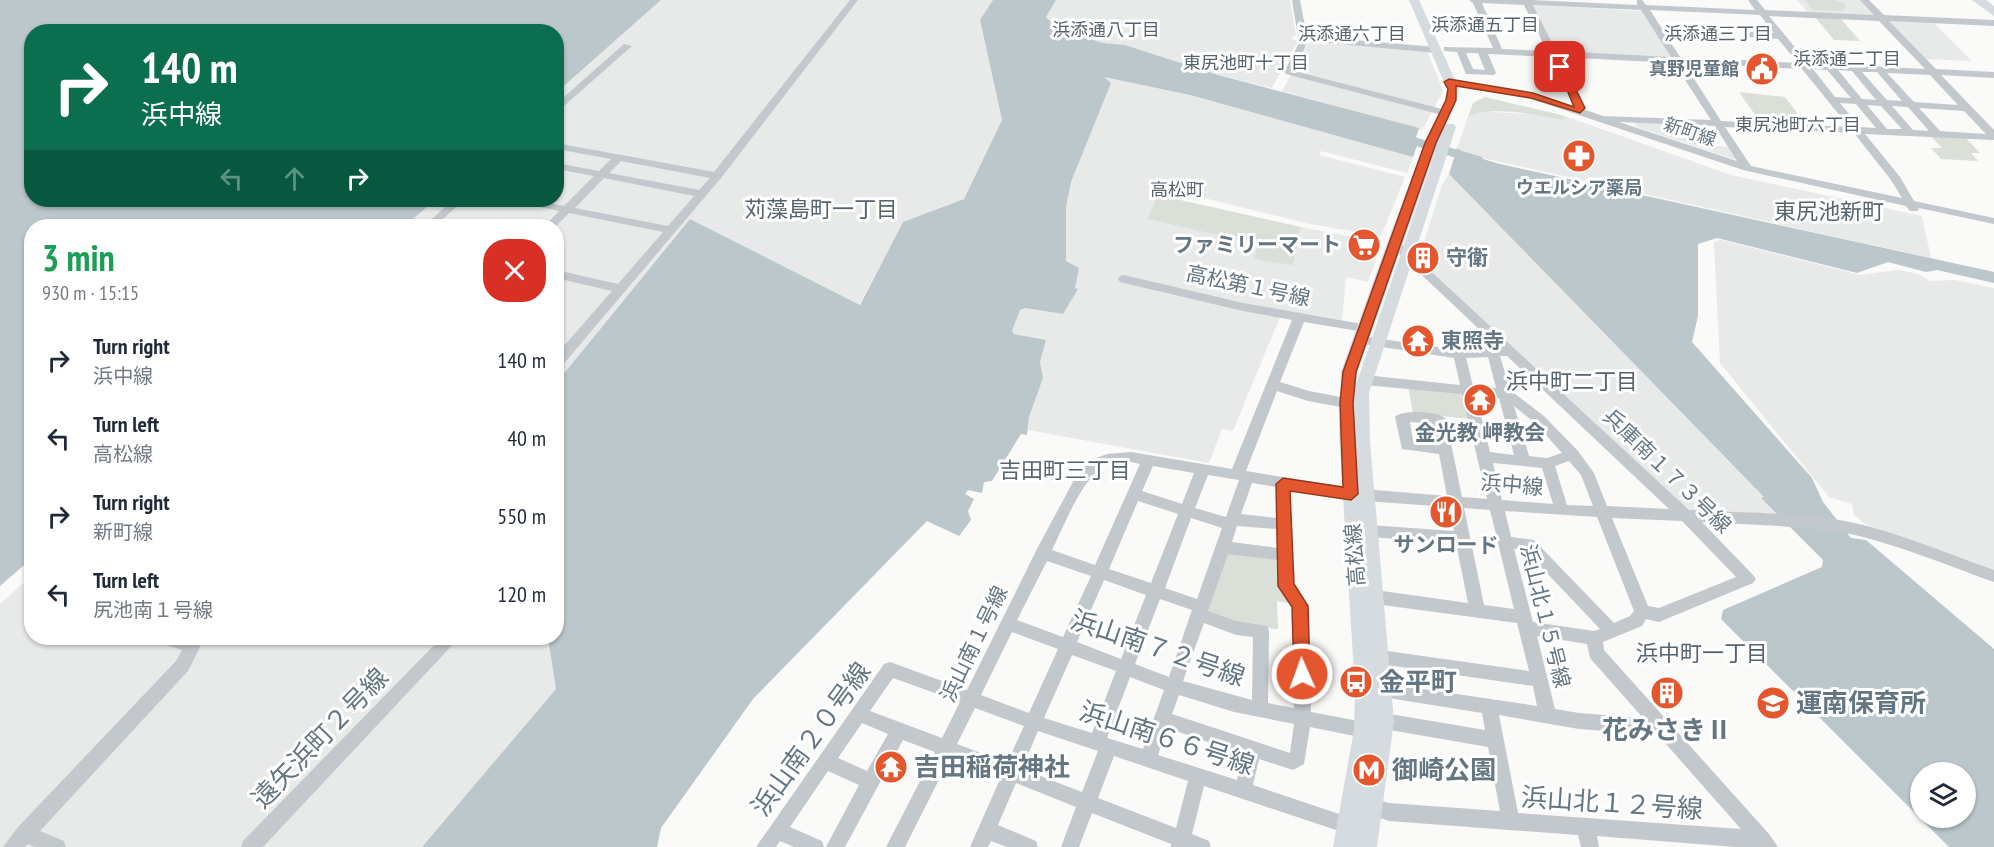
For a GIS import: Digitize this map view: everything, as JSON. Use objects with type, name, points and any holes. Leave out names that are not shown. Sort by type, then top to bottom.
[{"type":"highway","points":[[1979,0],[1994,8]]},
{"type":"highway","points":[[1986,0],[1994,8]]},
{"type":"main road","points":[[1414,0],[1441,49]]},
{"type":"main road","points":[[1423,0],[1457,86]]},
{"type":"main road","name":"高松線","points":[[1346,836],[1363,804],[1384,721],[1370,531],[1359,494],[1346,403],[1349,372],[1366,337],[1400,247],[1457,86]]},
{"type":"main road","name":"高松線","points":[[1436,145],[1457,86]]},
{"type":"main road","name":"高松線","points":[[1366,337],[1365,380],[1361,393],[1359,494],[1365,689],[1363,804],[1366,847]]},
{"type":"street","points":[[564,350],[717,177],[854,0]]},
{"type":"street","points":[[1296,0],[1304,38],[1288,72],[1446,113]]},
{"type":"street","points":[[1499,51],[1475,0],[1642,4],[1762,13],[1994,23]]},
{"type":"street","points":[[1686,0],[1693,9]]},
{"type":"street","points":[[1752,0],[1857,130],[1914,206]]},
{"type":"street","points":[[1864,0],[1994,137]]},
{"type":"street","points":[[1527,1],[1580,108],[1577,111]]},
{"type":"street","points":[[1642,4],[1747,168]]},
{"type":"street","points":[[1750,34],[1781,36]]},
{"type":"street","points":[[1304,38],[1441,49],[1994,75]]},
{"type":"street","points":[[564,103],[627,46]]},
{"type":"street","points":[[1460,49],[1469,72],[1491,73],[1482,51]]},
{"type":"street","points":[[1830,67],[1884,131]]},
{"type":"street","points":[[1854,68],[1910,132]]},
{"type":"street","points":[[1879,69],[1937,134]]},
{"type":"street","name":"新町線","points":[[1457,86],[1533,96],[1747,168],[1994,226]]},
{"type":"street","name":"新町線","points":[[1457,86],[1540,103],[1736,170],[1994,221]]},
{"type":"street","points":[[1833,100],[1967,108]]},
{"type":"street","points":[[1603,120],[1612,117],[1994,137]]},
{"type":"street","points":[[564,148],[717,177]]},
{"type":"street","points":[[557,219],[618,158]]},
{"type":"street","points":[[564,168],[702,195]]},
{"type":"street","points":[[437,219],[451,207]]},
{"type":"street","points":[[557,207],[670,230]]},
{"type":"street","points":[[1952,212],[1956,209],[1994,211]]},
{"type":"street","name":"兵庫南１７３号線","points":[[1400,247],[1688,518],[1748,579],[1659,615],[1642,612]]},
{"type":"street","points":[[564,276],[621,288]]},
{"type":"street","name":"高松第１号線","points":[[1124,279],[1299,318],[1366,337],[1458,354],[1510,351]]},
{"type":"street","points":[[1148,759],[1223,547],[1242,476],[1273,385],[1299,318]]},
{"type":"street","points":[[1493,352],[1523,461]]},
{"type":"street","name":"浜山北１５号線","points":[[1382,690],[1548,715],[1458,354]]},
{"type":"street","points":[[1365,380],[1504,393],[1518,400],[1573,455],[1587,473],[1642,612],[1636,621],[1594,638],[1477,610],[1375,597]]},
{"type":"street","points":[[1273,385],[1308,396],[1346,403]]},
{"type":"street","points":[[1445,448],[1477,610]]},
{"type":"street","points":[[1484,458],[1547,463],[1573,455]]},
{"type":"street","name":"浜中線","points":[[1096,461],[1108,457],[1149,460],[1283,484],[1359,494],[1602,513],[1774,520],[1845,527],[1869,532],[1994,576]]},
{"type":"street","points":[[979,847],[1149,460]]},
{"type":"street","name":"浜山南１号線","points":[[895,847],[947,750],[1042,553],[1080,482],[1096,461]]},
{"type":"street","points":[[1547,463],[1562,510]]},
{"type":"street","points":[[1070,847],[1087,803],[1126,667],[1203,469]]},
{"type":"street","points":[[1162,719],[1293,762],[1298,758],[1303,719],[1300,606],[1286,586],[1283,484]]},
{"type":"street","points":[[1134,494],[1224,523],[1240,520],[1284,524]]},
{"type":"street","points":[[1370,531],[1463,538]]},
{"type":"street","points":[[1505,542],[1529,544],[1612,631]]},
{"type":"street","points":[[1223,547],[1285,555]]},
{"type":"street","points":[[1042,553],[1156,591],[1236,628],[1261,631],[1260,709]]},
{"type":"street","name":"浜山南７２号線","points":[[1007,623],[1068,644],[1174,686],[1303,719],[1364,730]]},
{"type":"street","points":[[1594,638],[1596,653],[1766,843]]},
{"type":"street","points":[[18,840],[182,666],[192,647],[186,645]]},
{"type":"street","name":"遠矢浜町２号線","points":[[250,847],[444,645]]},
{"type":"street","points":[[1380,657],[1539,680]]},
{"type":"street","name":"浜山南２０号線","points":[[765,847],[890,669],[970,699]]},
{"type":"street","name":"浜山南６６号線","points":[[970,699],[1243,790],[1346,836]]},
{"type":"street","points":[[1489,705],[1511,821]]},
{"type":"street","points":[[858,714],[1087,803],[1181,843],[1202,847]]},
{"type":"street","points":[[1548,715],[1579,721],[1662,727]]},
{"type":"street","points":[[1384,721],[1496,740]]},
{"type":"street","points":[[835,847],[899,731]]},
{"type":"street","points":[[1243,790],[1253,748]]},
{"type":"street","points":[[825,761],[871,782]]},
{"type":"street","points":[[1181,843],[1198,775]]},
{"type":"street","name":"浜山北１２号線","points":[[1363,804],[1389,812],[1766,843]]},
{"type":"street","points":[[1585,827],[1590,847]]},
{"type":"street","points":[[777,830],[816,847]]},
{"type":"street","points":[[987,830],[1029,847]]},
{"type":"street","points":[[18,840],[57,847]]},
{"type":"shaded area","points":[[0,0],[661,0],[564,86],[564,24],[24,24],[24,207],[427,207],[413,219],[24,219],[24,565],[0,586]]},
{"type":"shaded area","points":[[661,0],[993,0],[980,21],[1002,120],[964,199],[903,222],[859,305],[690,219],[564,373],[564,219],[413,219],[427,207],[564,207],[564,86]]},
{"type":"shaded area","points":[[993,0],[1056,0],[1046,17],[1059,30],[1103,43],[1125,45],[1218,75],[1419,128],[1416,137],[1419,140],[1413,157],[1190,95],[1104,77],[1111,83],[1071,182],[1066,207],[1066,261],[1079,268],[1075,288],[1078,289],[1063,314],[1025,308],[1020,310],[1012,331],[1014,334],[1046,340],[1040,362],[1043,378],[1029,417],[1027,435],[1021,434],[992,481],[984,482],[982,493],[968,490],[965,494],[974,499],[968,511],[971,520],[959,536],[927,521],[753,699],[661,828],[657,847],[422,847],[556,689],[549,645],[564,645],[564,373],[690,219],[860,305],[903,222],[964,199],[1002,120],[980,20]]},
{"type":"shaded area","points":[[1056,0],[1290,0],[1296,35],[1291,38],[1298,41],[1272,88],[1217,75],[1125,45],[1103,43],[1058,30],[1046,17]]},
{"type":"shaded area","points":[[1797,0],[1862,0],[1875,15],[1807,12]]},
{"type":"shaded area","points":[[1805,0],[1834,0],[1846,4],[1843,11],[1813,10]]},
{"type":"shaded area","points":[[1532,5],[1643,11],[1673,57],[1557,53]]},
{"type":"shaded area","points":[[1815,17],[1840,18],[1860,41],[1834,40]]},
{"type":"shaded area","points":[[1886,20],[1933,22],[1972,61],[1923,59]]},
{"type":"shaded area","points":[[1311,41],[1427,51],[1443,91],[1422,130],[1282,91]]},
{"type":"shaded area","points":[[1104,77],[1190,95],[1413,157],[1407,173],[1321,151],[1319,155],[1405,177],[1381,236],[1310,224],[1176,191],[1160,191],[1147,219],[1259,244],[1254,259],[1293,264],[1301,227],[1379,242],[1381,245],[1368,282],[1346,277],[1342,320],[1282,312],[1233,431],[1222,429],[1209,463],[1028,430],[1029,417],[1043,378],[1040,362],[1046,341],[1014,334],[1012,331],[1020,309],[1063,314],[1078,289],[1075,288],[1073,267],[1066,261],[1066,207],[1071,182],[1111,83]]},
{"type":"shaded area","points":[[1739,92],[1785,97],[1807,126],[1761,123]]},
{"type":"shaded area","points":[[1485,97],[1565,116],[1563,120],[1501,111],[1477,113],[1468,117],[1473,103]]},
{"type":"shaded area","points":[[1479,111],[1540,115],[1563,120],[1565,116],[1731,175],[1922,216],[1931,258],[1469,155],[1457,148],[1468,117]]},
{"type":"shaded area","points":[[1633,120],[1699,123],[1714,146],[1732,147],[1740,161],[1637,127]]},
{"type":"shaded area","points":[[1930,135],[1964,136],[1980,153],[1971,153],[1978,161],[1941,159],[1931,148],[1942,148]]},
{"type":"shaded area","points":[[1457,148],[1469,155],[1500,164],[1994,272],[1994,283],[1937,270],[1926,272],[1888,262],[1857,273],[1717,238],[1698,244],[1698,316],[1692,342],[1812,478],[1823,502],[1851,538],[1866,540],[1994,649],[1994,847],[1949,847],[1930,828],[1976,828],[1976,762],[1910,762],[1910,808],[1721,619],[1723,610],[1822,567],[1823,560],[1761,498],[1764,497],[1449,174]]},
{"type":"shaded area","points":[[1449,174],[1764,497],[1761,498],[1777,514],[1683,510],[1418,260],[1442,185]]},
{"type":"shaded area","points":[[1158,195],[1301,227],[1293,265],[1254,259],[1258,244],[1147,219]]},
{"type":"shaded area","points":[[1721,240],[1860,275],[1898,270],[1919,274],[1930,281],[1955,280],[1994,288],[1994,571],[1873,530],[1854,515],[1852,504],[1829,497],[1720,363],[1714,242]]},
{"type":"shaded area","points":[[1408,386],[1464,391],[1470,419],[1413,413]]},
{"type":"shaded area","points":[[1230,552],[1273,557],[1278,562],[1288,603],[1277,601],[1278,629],[1237,626],[1205,611],[1225,554]]},
{"type":"shaded area","points":[[24,582],[24,645],[549,645],[556,689],[422,847],[0,847],[0,604]]},
{"type":"waterway","points":[[1397,136],[1477,160]]},
{"type":"place","name":"真野児童館","points":[[1762,69]]},
{"type":"place","name":"ウエルシア薬局","points":[[1579,156]]},
{"type":"place","name":"ファミリーマート","points":[[1364,245]]},
{"type":"place","name":"守衛","points":[[1423,258]]},
{"type":"place","name":"東照寺","points":[[1418,341]]},
{"type":"place","name":"金光教 岬教会","points":[[1480,400]]},
{"type":"place","name":"サンロード","points":[[1446,512]]},
{"type":"place","name":"金平町","points":[[1356,682]]},
{"type":"place","name":"花みさきⅡ","points":[[1667,693]]},
{"type":"place","name":"運南保育所","points":[[1773,703]]},
{"type":"place","name":"吉田稲荷神社","points":[[891,767]]},
{"type":"place","name":"御崎公園","points":[[1369,770]]},
{"type":"district","name":"浜添通五丁目","points":[[1485,25]]},
{"type":"district","name":"浜添通八丁目","points":[[1106,30]]},
{"type":"district","name":"浜添通六丁目","points":[[1352,34]]},
{"type":"district","name":"浜添通三丁目","points":[[1718,34]]},
{"type":"district","name":"浜添通二丁目","points":[[1847,59]]},
{"type":"district","name":"東尻池町十丁目","points":[[1246,63]]},
{"type":"district","name":"東尻池町六丁目","points":[[1798,125]]},
{"type":"district","name":"高松町","points":[[1177,190]]},
{"type":"district","name":"苅藻島町一丁目","points":[[821,209]]},
{"type":"district","name":"東尻池新町","points":[[1829,211]]},
{"type":"district","name":"浜中町二丁目","points":[[1572,381]]},
{"type":"district","name":"吉田町三丁目","points":[[1065,470]]},
{"type":"district","name":"浜中町一丁目","points":[[1702,653]]},
{"type":"route","points":[[1302,674],[1300,606],[1286,586],[1283,484],[1351,494],[1346,403],[1349,372],[1431,143],[1451,100],[1453,89],[1449,82],[1513,91],[1577,111],[1580,108],[1560,67]]}]
